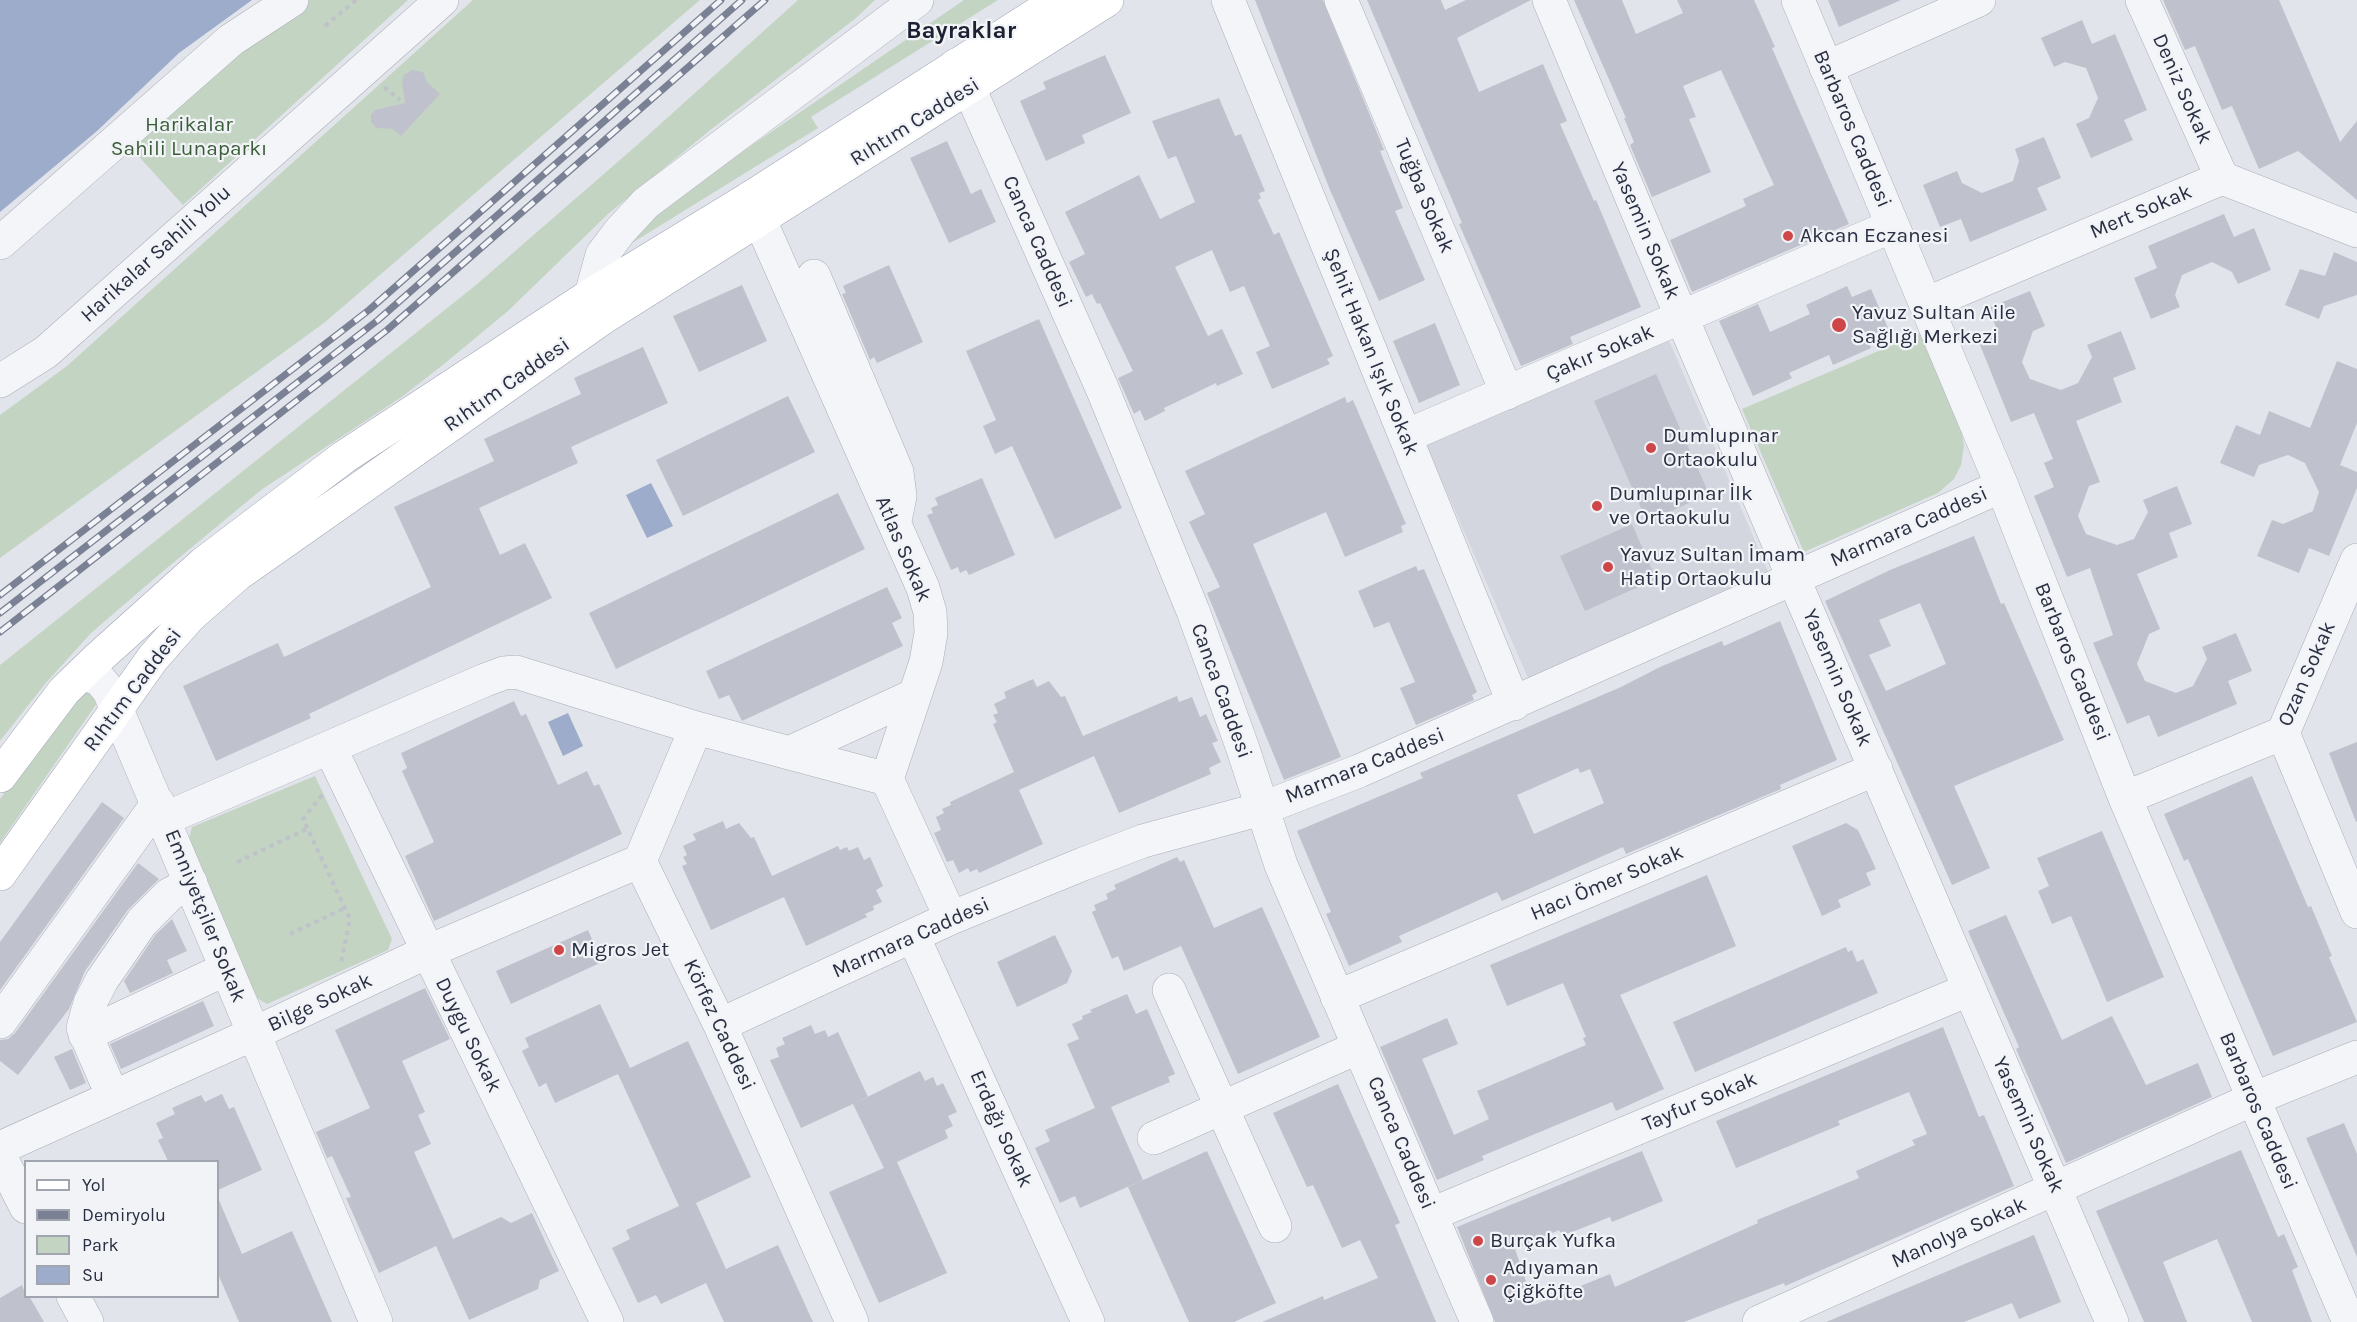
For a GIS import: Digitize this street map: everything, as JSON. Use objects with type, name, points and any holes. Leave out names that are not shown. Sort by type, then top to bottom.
[{"type":"main road","name":"Rıhtım Caddesi","points":[[963,76],[1059,0]]},
{"type":"main road","name":"Rıhtım Caddesi","points":[[0,776],[28,736],[83,673],[169,593],[270,512],[344,457],[755,210],[963,76],[1107,0]]},
{"type":"main road","name":"Rıhtım Caddesi","points":[[0,874],[153,658],[190,616],[238,574],[598,306]]},
{"type":"street","points":[[0,243],[231,40],[292,0]]},
{"type":"street","name":"Harikalar Sahili Yolu","points":[[0,371],[417,0]]},
{"type":"street","name":"Harikalar Sahili Yolu","points":[[0,381],[46,352],[442,0]]},
{"type":"street","points":[[598,306],[602,255],[646,203],[917,0]]},
{"type":"street","name":"Şehit Hakan Işık Sokak","points":[[1228,0],[1514,704]]},
{"type":"street","name":"Tuğba Sokak","points":[[1341,0],[1507,393]]},
{"type":"street","name":"Yasemin Sokak","points":[[1549,0],[1968,990],[2057,1190],[2112,1322]]},
{"type":"street","name":"Barbaros Caddesi","points":[[1798,0],[2002,486],[2125,798],[2349,1322]]},
{"type":"street","name":"Deniz Sokak","points":[[2142,0],[2222,178]]},
{"type":"street","points":[[1826,68],[1974,1]]},
{"type":"street","name":"Canca Caddesi","points":[[963,76],[1102,388],[1193,611],[1242,746],[1281,865],[1477,1322]]},
{"type":"street","points":[[2222,178],[2357,231]]},
{"type":"street","name":"Mert Sokak","points":[[1926,304],[2222,178]]},
{"type":"street","name":"Atlas Sokak","points":[[755,210],[923,588],[930,612],[931,633],[926,662],[887,779]]},
{"type":"street","name":"Çakır Sokak","points":[[1406,436],[1892,226]]},
{"type":"street","points":[[814,276],[897,472],[900,496],[894,524]]},
{"type":"street","name":"Marmara Caddesi","points":[[720,1025],[951,918],[1143,841],[1262,809],[1359,771],[2002,486]]},
{"type":"street","name":"Ozan Sokak","points":[[2125,798],[2283,733],[2357,560]]},
{"type":"street","points":[[0,1022],[161,811],[336,759],[485,680],[504,673],[516,672],[696,728],[887,779],[951,918]]},
{"type":"street","name":"Emniyetçiler Sokak","points":[[83,673],[100,680],[109,691],[376,1322]]},
{"type":"street","points":[[789,753],[915,695]]},
{"type":"street","points":[[640,861],[696,728]]},
{"type":"street","points":[[2283,733],[2357,912]]},
{"type":"street","name":"Duygu Sokak","points":[[336,759],[607,1322]]},
{"type":"street","name":"Hacı Ömer Sokak","points":[[1338,997],[1876,769]]},
{"type":"street","name":"Bilge Sokak","points":[[0,1148],[253,1034],[427,952],[640,861]]},
{"type":"street","name":"Körfez Caddesi","points":[[640,861],[720,1025],[852,1322]]},
{"type":"street","points":[[113,1097],[85,1035],[83,1028],[85,1018],[94,995],[142,922],[170,894],[191,883]]},
{"type":"street","name":"Erdağı Sokak","points":[[913,936],[1088,1322]]},
{"type":"street","points":[[85,1035],[226,969]]},
{"type":"street","points":[[1170,990],[1275,1226]]},
{"type":"street","name":"Tayfur Sokak","points":[[1432,1214],[1968,990]]},
{"type":"street","points":[[1154,1138],[1359,1047]]},
{"type":"street","name":"Manolya Sokak","points":[[1759,1322],[2057,1190],[2253,1099],[2357,1057]]},
{"type":"street","points":[[0,1156],[24,1203]]},
{"type":"street","points":[[74,1298],[87,1322]]},
{"type":"path","points":[[325,26],[356,0]]},
{"type":"path","points":[[380,84],[400,100]]},
{"type":"path","points":[[333,997],[350,919],[303,819],[336,759]]},
{"type":"path","points":[[237,862],[307,829]]},
{"type":"path","points":[[290,934],[345,908]]},
{"type":"shaded area","name":"Dumlupınar İlk ve Ortaokulu","points":[[1668,338],[1768,571],[1528,678],[1425,442]]},
{"type":"green space","name":"Harikalar Sahili Lunaparkı","points":[[292,0],[408,0],[183,205],[121,137]]},
{"type":"green space","points":[[473,0],[700,0],[324,323],[0,558],[0,415],[67,366]]},
{"type":"green space","points":[[798,0],[875,0],[856,18],[709,131],[608,214],[508,311],[444,364],[403,396],[261,490],[162,572],[91,633],[45,684],[0,741],[0,665],[476,285],[636,146]]},
{"type":"green space","points":[[964,0],[998,0],[811,117],[818,128],[619,251],[666,204]]},
{"type":"green space","points":[[1921,333],[1961,426],[1964,446],[1961,465],[1954,479],[1938,493],[1804,552],[1742,409]]},
{"type":"green space","points":[[89,685],[97,703],[0,843],[0,799],[76,689]]},
{"type":"green space","points":[[315,776],[392,939],[388,950],[267,1004],[257,998],[188,842],[192,827]]},
{"type":"water","points":[[0,0],[252,0],[179,53],[97,131],[0,212]]},
{"type":"water","points":[[651,483],[673,526],[647,538],[626,495]]},
{"type":"water","points":[[568,713],[583,746],[563,756],[548,722]]},
{"type":"building","points":[[1255,0],[1323,0],[1384,150],[1380,151],[1403,208],[1395,211],[1425,280],[1379,301],[1330,190]]},
{"type":"building","points":[[1367,0],[1441,0],[1445,10],[1466,0],[1531,0],[1457,38],[1479,92],[1543,64],[1567,121],[1560,124],[1594,201],[1596,200],[1641,307],[1570,337],[1573,344],[1521,366],[1459,224],[1462,223]]},
{"type":"building","points":[[1574,0],[1622,0],[1636,34],[1683,13],[1677,0],[1754,0],[1775,47],[1772,48],[1849,224],[1692,292],[1670,240],[1746,206],[1743,199],[1774,185],[1721,70],[1683,86],[1696,117],[1689,119],[1711,172],[1652,197],[1630,145],[1634,142],[1624,118],[1626,118]]},
{"type":"building","points":[[1828,0],[1901,0],[1839,27]]},
{"type":"building","points":[[2163,0],[2279,0],[2340,142],[2357,121],[2357,200],[2298,151],[2259,169],[2232,106],[2222,110],[2195,46],[2185,50]]},
{"type":"building","points":[[2082,20],[2092,44],[2115,34],[2147,110],[2124,120],[2133,140],[2091,158],[2076,124],[2089,118],[2098,98],[2086,68],[2065,62],[2054,67],[2041,38]]},
{"type":"building","points":[[1105,55],[1131,113],[1082,135],[1085,143],[1046,161],[1020,101],[1046,89],[1043,82]]},
{"type":"building","points":[[412,70],[423,72],[427,82],[440,94],[401,136],[393,129],[376,128],[371,122],[371,115],[375,110],[405,103],[402,81],[404,75]]},
{"type":"building","points":[[1219,98],[1235,136],[1241,134],[1265,191],[1259,193],[1261,198],[1258,200],[1274,235],[1279,232],[1333,356],[1327,359],[1330,364],[1272,389],[1256,352],[1270,346],[1244,286],[1230,292],[1212,250],[1175,267],[1208,336],[1222,329],[1243,374],[1217,386],[1216,383],[1164,408],[1165,411],[1145,421],[1140,410],[1134,414],[1118,378],[1133,371],[1100,303],[1097,304],[1092,294],[1086,297],[1069,262],[1085,254],[1065,212],[1139,175],[1160,219],[1195,202],[1176,156],[1168,159],[1152,121]]},
{"type":"building","points":[[2044,137],[2061,178],[2037,188],[2047,210],[1970,242],[1961,219],[1940,227],[1923,185],[1957,171],[1962,183],[1982,193],[2013,181],[2019,161],[2015,149]]},
{"type":"building","points":[[947,141],[971,194],[981,189],[996,222],[949,243],[910,158]]},
{"type":"building","points":[[2224,214],[2234,237],[2254,228],[2271,270],[2238,284],[2232,272],[2212,262],[2182,275],[2175,295],[2180,307],[2151,319],[2134,278],[2157,268],[2148,246]]},
{"type":"building","points":[[2334,252],[2357,262],[2357,295],[2324,306],[2319,319],[2285,305],[2300,269],[2325,276]]},
{"type":"building","points":[[889,265],[923,342],[877,363],[874,357],[870,360],[842,294],[846,293],[843,286]]},
{"type":"building","points":[[742,285],[767,341],[699,372],[673,316]]},
{"type":"building","points":[[1847,286],[1852,297],[1871,289],[1888,328],[1866,337],[1871,348],[1833,365],[1829,355],[1789,373],[1792,378],[1753,396],[1719,321],[1758,304],[1770,332],[1810,314],[1806,305]]},
{"type":"building","points":[[2030,291],[2045,326],[2033,331],[2022,362],[2030,379],[2061,390],[2078,383],[2092,357],[2087,345],[2121,331],[2136,369],[2113,378],[2122,402],[2076,421],[2100,482],[2089,486],[2078,516],[2086,534],[2117,545],[2134,539],[2148,512],[2143,500],[2177,486],[2192,524],[2169,533],[2178,557],[2137,574],[2160,629],[2149,634],[2137,664],[2145,681],[2176,693],[2193,686],[2207,659],[2202,647],[2236,633],[2252,671],[2228,681],[2237,704],[2158,737],[2149,715],[2127,724],[2093,643],[2113,635],[2090,568],[2067,577],[2034,496],[2054,487],[2044,463],[2053,459],[2034,413],[2011,422],[1978,340],[1998,332],[1988,308]]},
{"type":"building","points":[[1039,319],[1122,508],[1055,539],[1012,446],[995,454],[983,426],[996,420],[966,351]]},
{"type":"building","points":[[1435,323],[1460,385],[1419,403],[1393,341]]},
{"type":"building","points":[[643,347],[668,403],[571,447],[578,463],[479,508],[500,555],[525,543],[552,598],[309,714],[311,718],[216,761],[183,686],[278,643],[284,657],[431,587],[394,507],[494,461],[484,439],[581,394],[574,378]]},
{"type":"building","points":[[2337,361],[2357,369],[2357,423],[2340,465],[2357,472],[2357,488],[2329,556],[2309,548],[2299,573],[2257,556],[2272,520],[2283,524],[2313,511],[2319,492],[2305,463],[2288,455],[2259,465],[2254,477],[2220,463],[2236,425],[2260,435],[2269,411],[2310,428]]},
{"type":"building","name":"Dumlupınar Ortaokulu","points":[[1656,374],[1709,494],[1647,522],[1594,401]]},
{"type":"building","points":[[788,396],[815,452],[683,516],[656,460]]},
{"type":"building","points":[[1345,397],[1347,403],[1353,400],[1406,524],[1401,526],[1403,532],[1345,557],[1326,512],[1253,544],[1341,757],[1284,780],[1207,593],[1220,587],[1189,522],[1205,514],[1185,471]]},
{"type":"building","points":[[982,478],[1015,555],[969,575],[966,570],[960,573],[958,567],[951,570],[927,515],[933,513],[931,508],[938,505],[935,498]]},
{"type":"building","points":[[838,493],[865,549],[616,669],[589,613]]},
{"type":"building","name":"Yavuz Sultan İmam Hatip Ortaokulu","points":[[1632,524],[1656,579],[1585,611],[1560,556]]},
{"type":"building","points":[[1974,536],[2001,604],[2004,603],[2064,740],[1954,786],[1990,868],[1952,885],[1825,601],[1890,570]],"holes":[[[1920,603],[1946,664],[1886,691],[1869,655],[1891,646],[1879,620]]]},
{"type":"building","points":[[1416,566],[1418,571],[1424,569],[1477,692],[1472,695],[1474,700],[1416,725],[1400,688],[1415,682],[1389,622],[1374,628],[1358,591]]},
{"type":"building","points":[[887,587],[902,618],[892,623],[903,646],[742,721],[729,695],[719,699],[706,671]]},
{"type":"building","points":[[1780,621],[1837,760],[1780,785],[1781,789],[1626,854],[1623,847],[1502,901],[1497,892],[1399,936],[1402,942],[1349,966],[1326,914],[1331,912],[1297,831],[1423,778],[1420,773],[1621,687],[1660,667],[1722,641],[1724,646]],"holes":[[[1578,768],[1580,773],[1590,769],[1604,803],[1534,834],[1517,795]]]},
{"type":"building","points":[[1033,679],[1037,687],[1049,681],[1061,697],[1065,696],[1083,736],[1177,696],[1179,702],[1192,697],[1200,717],[1206,714],[1218,741],[1212,743],[1221,762],[1209,768],[1211,774],[1119,813],[1094,756],[1019,790],[1043,844],[979,873],[977,869],[970,872],[968,868],[959,873],[953,860],[947,862],[934,833],[941,830],[936,817],[944,813],[942,809],[951,805],[950,802],[1014,772],[993,724],[997,722],[993,715],[998,713],[994,704],[1006,698],[1004,692]]},
{"type":"building","points":[[514,701],[521,716],[526,714],[558,785],[587,771],[594,786],[599,784],[622,834],[434,921],[405,856],[434,842],[402,771],[407,768],[401,753]]},
{"type":"building","points":[[2357,742],[2357,821],[2356,822],[2329,753]]},
{"type":"building","points":[[2252,776],[2308,907],[2311,906],[2332,956],[2329,957],[2357,1022],[2273,1056],[2188,859],[2184,861],[2164,814]]},
{"type":"building","points":[[102,802],[124,818],[0,990],[0,942]]},
{"type":"building","points":[[723,821],[726,829],[739,823],[751,838],[754,837],[772,876],[838,846],[840,850],[847,847],[849,851],[858,847],[864,860],[870,857],[883,886],[876,890],[882,902],[873,906],[874,910],[865,914],[867,917],[806,946],[784,897],[711,930],[682,866],[687,864],[683,857],[687,855],[683,846],[696,840],[693,834]]},
{"type":"building","points":[[1846,823],[1858,830],[1876,869],[1866,873],[1871,885],[1838,900],[1841,907],[1822,916],[1792,846]]},
{"type":"building","points":[[2102,831],[2164,977],[2107,1002],[2071,916],[2052,924],[2038,891],[2049,886],[2037,858]]},
{"type":"building","points":[[1177,857],[1180,862],[1184,860],[1214,928],[1262,907],[1320,1037],[1238,1074],[1181,946],[1124,971],[1118,956],[1112,959],[1092,912],[1096,910],[1094,905],[1108,899],[1106,894],[1116,889],[1114,885]]},
{"type":"building","points":[[138,863],[159,879],[127,911],[85,971],[69,1009],[18,1075],[0,1061],[0,1040],[8,1039],[15,1033]]},
{"type":"building","points":[[1707,875],[1736,946],[1620,995],[1664,1089],[1616,1111],[1612,1102],[1482,1156],[1484,1160],[1437,1180],[1380,1047],[1447,1018],[1458,1044],[1422,1059],[1454,1135],[1489,1119],[1477,1091],[1586,1045],[1583,1038],[1586,1037],[1563,983],[1507,1006],[1490,965]]},
{"type":"building","points":[[2006,915],[2062,1040],[2112,1016],[2146,1085],[2198,1063],[2212,1097],[2066,1163],[2016,1049],[2019,1047],[1968,931]]},
{"type":"building","points":[[172,919],[187,951],[167,960],[173,973],[130,993],[124,981],[156,934]]},
{"type":"building","points":[[588,930],[602,962],[511,1004],[496,971]]},
{"type":"building","points":[[1055,935],[1072,971],[1067,983],[1017,1007],[997,962]]},
{"type":"building","points":[[1846,947],[1848,952],[1852,950],[1857,962],[1863,959],[1878,993],[1695,1072],[1673,1022]]},
{"type":"building","points":[[425,988],[450,1039],[402,1061],[425,1112],[418,1115],[431,1144],[414,1152],[453,1239],[501,1217],[511,1223],[532,1213],[559,1271],[540,1280],[538,1289],[469,1320],[436,1246],[379,1273],[346,1198],[351,1197],[332,1156],[327,1158],[316,1132],[370,1108],[335,1030]]},
{"type":"building","points":[[1127,994],[1136,1014],[1147,1009],[1175,1074],[1168,1077],[1170,1082],[1111,1107],[1143,1180],[1080,1208],[1075,1196],[1060,1203],[1035,1148],[1050,1141],[1045,1130],[1095,1108],[1067,1044],[1079,1039],[1072,1024],[1092,1012],[1090,1010]]},
{"type":"building","points":[[203,1001],[214,1026],[121,1069],[110,1044]]},
{"type":"building","points":[[600,1004],[630,1068],[688,1041],[751,1177],[696,1203],[726,1269],[778,1245],[813,1322],[724,1322],[706,1283],[661,1304],[656,1295],[638,1303],[612,1248],[630,1239],[626,1230],[679,1206],[618,1074],[555,1103],[546,1083],[539,1087],[522,1051],[529,1047],[525,1038]]},
{"type":"building","points":[[811,1025],[815,1034],[825,1030],[828,1037],[838,1032],[868,1097],[801,1128],[770,1060],[779,1057],[776,1048],[785,1044],[782,1038]]},
{"type":"building","points":[[1943,1027],[1979,1117],[1984,1115],[2014,1186],[1785,1286],[1784,1283],[1684,1322],[1495,1322],[1457,1227],[1642,1151],[1663,1201],[1612,1222],[1610,1217],[1562,1236],[1559,1230],[1515,1249],[1534,1305],[1610,1274],[1615,1287],[1758,1223],[1757,1220],[1859,1178],[1856,1171],[1915,1145],[1912,1140],[1927,1134],[1909,1092],[1838,1121],[1840,1125],[1736,1168],[1716,1121]]},
{"type":"building","points":[[72,1049],[86,1083],[70,1090],[54,1057]]},
{"type":"building","points":[[920,1071],[925,1081],[933,1077],[937,1086],[943,1083],[957,1112],[948,1116],[953,1126],[945,1130],[948,1138],[897,1162],[947,1273],[879,1303],[829,1192],[884,1168],[853,1104]]},
{"type":"building","points":[[1338,1084],[1400,1223],[1395,1225],[1436,1322],[1262,1322],[1323,1296],[1324,1300],[1378,1278],[1360,1240],[1342,1248],[1313,1185],[1307,1187],[1273,1113]]},
{"type":"building","points":[[222,1094],[229,1109],[234,1107],[262,1170],[219,1190],[219,1160],[168,1160],[158,1140],[163,1138],[156,1123],[175,1114],[172,1108],[201,1095],[205,1102]]},
{"type":"building","points":[[2344,1123],[2357,1154],[2357,1257],[2306,1138]]},
{"type":"building","points":[[2241,1150],[2278,1237],[2284,1234],[2298,1267],[2292,1270],[2312,1322],[2252,1322],[2217,1239],[2163,1262],[2187,1322],[2144,1322],[2096,1211]]},
{"type":"building","points":[[1207,1151],[1276,1303],[1234,1322],[1189,1322],[1128,1187]]},
{"type":"building","points":[[219,1200],[242,1254],[292,1231],[332,1322],[239,1322],[219,1276]]},
{"type":"building","points":[[2034,1235],[2061,1302],[2019,1319],[2012,1303],[1964,1322],[1826,1322]]},
{"type":"building","points":[[22,1285],[24,1298],[30,1298],[44,1322],[0,1322],[0,1298]]},
{"type":"railway","points":[[0,595],[369,310],[721,0]]},
{"type":"railway","points":[[0,613],[378,320],[742,0]]},
{"type":"railway","points":[[0,632],[387,330],[765,0]]},
{"type":"place","name":"Akcan Eczanesi","points":[[1788,236]]},
{"type":"place","name":"Yavuz Sultan Aile Sağlığı Merkezi","points":[[1839,325]]},
{"type":"place","name":"Dumlupınar Ortaokulu","points":[[1651,448]]},
{"type":"place","name":"Dumlupınar İlk ve Ortaokulu","points":[[1597,506]]},
{"type":"place","name":"Yavuz Sultan İmam Hatip Ortaokulu","points":[[1608,567]]},
{"type":"place","name":"Migros Jet","points":[[559,950]]},
{"type":"place","name":"Burçak Yufka","points":[[1478,1241]]},
{"type":"place","name":"Adıyaman Çiğköfte","points":[[1491,1280]]},
{"type":"district","name":"Bayraklar","points":[[961,31]]}]
